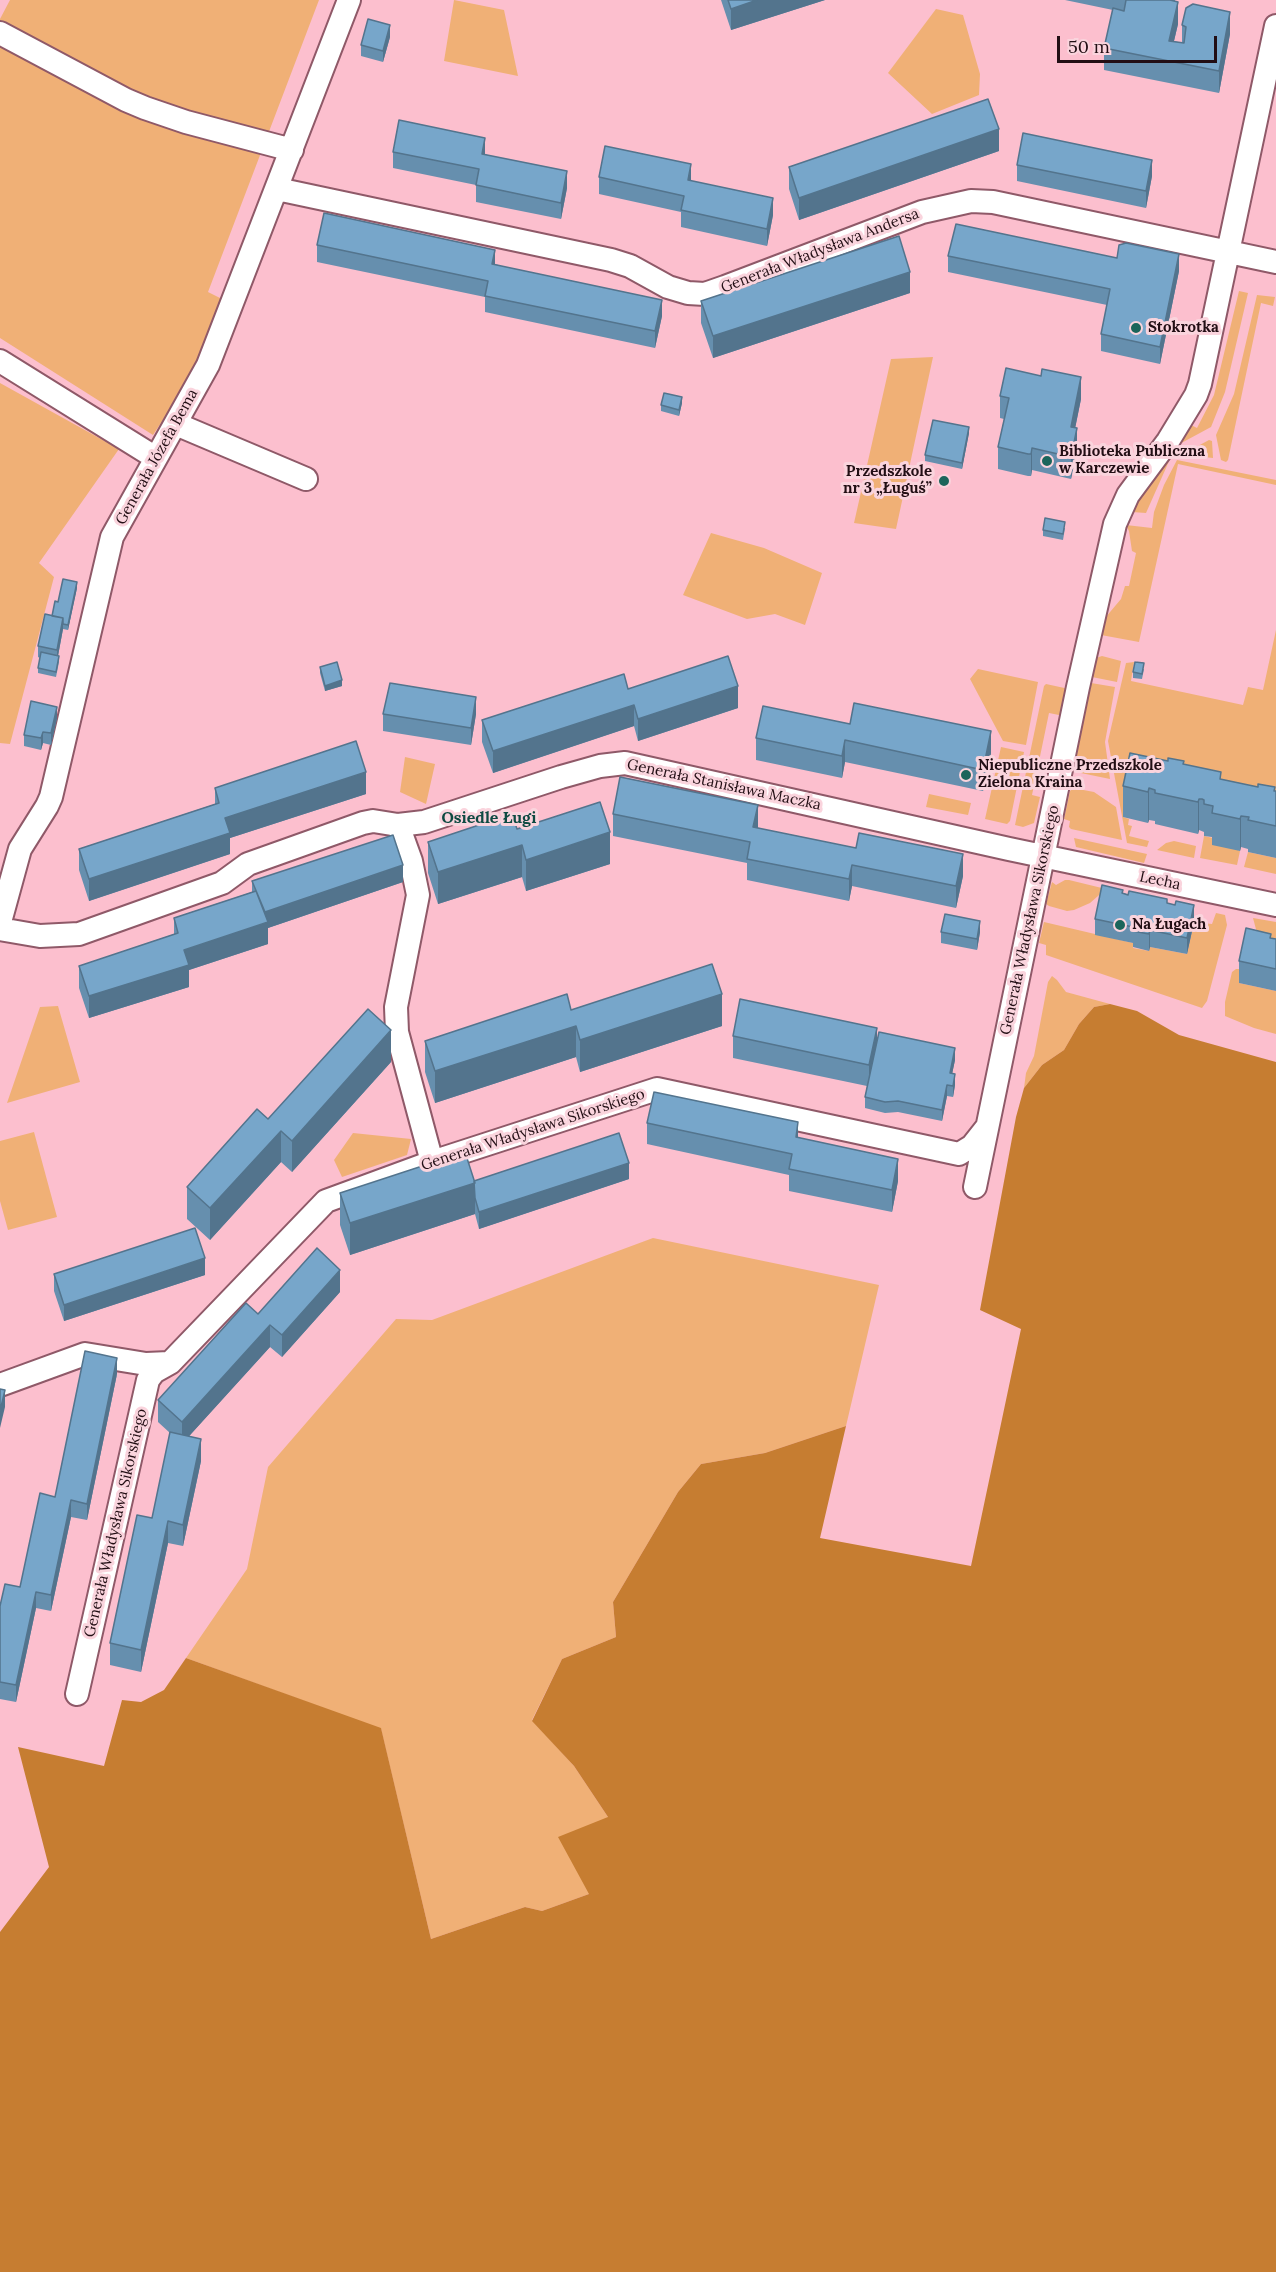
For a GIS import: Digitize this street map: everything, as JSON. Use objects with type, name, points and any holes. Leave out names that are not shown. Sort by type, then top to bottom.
[{"type":"street","name":"Generała Józefa Bema","points":[[0,922],[20,849],[51,797],[112,537],[208,364],[349,0]]},
{"type":"street","name":"Generała Władysława Sikorskiego","points":[[975,1187],[1088,642],[1118,514],[1128,495],[1176,429],[1200,384],[1276,27]]},
{"type":"street","points":[[0,33],[145,108],[186,122],[292,150]]},
{"type":"street","name":"Generała Władysława Andersa","points":[[277,189],[611,260],[630,266],[668,287],[688,293],[705,294],[922,212],[971,201],[993,202],[1229,251]]},
{"type":"street","points":[[1229,251],[1276,261]]},
{"type":"street","points":[[0,361],[156,458]]},
{"type":"street","points":[[176,424],[306,479]]},
{"type":"street","name":"Generała Stanisława Maczka","points":[[0,930],[40,936],[79,934],[222,884],[248,864],[363,823],[373,821],[398,825],[424,822],[561,777],[600,766],[625,763],[1044,855]]},
{"type":"street","points":[[398,825],[411,861],[418,895],[396,1006],[397,1032],[432,1162]]},
{"type":"street","name":"Lecha","points":[[1044,855],[1276,905]]},
{"type":"street","name":"Generała Władysława Sikorskiego","points":[[77,1694],[148,1380],[154,1372],[170,1363],[326,1201],[432,1162],[657,1089],[959,1154],[972,1146],[987,1127]]},
{"type":"street","points":[[0,1385],[85,1354],[146,1365],[170,1363]]},
{"type":"shaded area","points":[[10,0],[319,0],[208,292],[224,300],[197,368],[153,435],[0,338],[0,19]]},
{"type":"shaded area","points":[[454,0],[504,10],[518,76],[444,61]]},
{"type":"shaded area","points":[[936,9],[963,15],[980,74],[979,95],[932,114],[888,73]]},
{"type":"shaded area","points":[[1239,291],[1248,293],[1225,392],[1211,427],[1174,447],[1189,424],[1197,428],[1214,395]]},
{"type":"shaded area","points":[[1257,295],[1275,297],[1273,306],[1261,303],[1226,462],[1221,460],[1216,435],[1234,394]]},
{"type":"shaded area","points":[[933,357],[896,529],[854,523],[891,359]]},
{"type":"shaded area","points":[[0,383],[119,449],[39,563],[54,577],[10,744],[0,743]]},
{"type":"shaded area","points":[[1209,440],[1212,441],[1213,458],[1186,455],[1185,453]]},
{"type":"shaded area","points":[[1167,459],[1170,459],[1146,513],[1132,512],[1134,506]]},
{"type":"shaded area","points":[[1177,460],[1276,480],[1276,485],[1178,464],[1139,642],[1101,635],[1105,618],[1121,599],[1125,586],[1129,586],[1136,553],[1132,551],[1126,525],[1152,528],[1154,512]]},
{"type":"shaded area","points":[[711,533],[764,548],[822,573],[805,625],[775,614],[747,619],[683,595]]},
{"type":"shaded area","points":[[1276,630],[1276,823],[1123,817],[1129,819],[1128,825],[1132,826],[1129,836],[1149,841],[1147,847],[1127,843],[1108,741],[1126,663],[1134,662],[1131,681],[1243,705],[1248,687],[1263,690]]},
{"type":"shaded area","points":[[1102,656],[1121,661],[1117,682],[1092,677],[1096,658]]},
{"type":"shaded area","points":[[978,669],[1038,682],[1026,745],[1003,741],[970,679]]},
{"type":"shaded area","points":[[1091,683],[1115,687],[1105,742],[1110,779],[1076,772],[1074,769]]},
{"type":"shaded area","points":[[1046,684],[1069,689],[1064,716],[1049,713],[1032,795],[1040,797],[1034,823],[1023,827],[1015,825]]},
{"type":"shaded area","points":[[1001,747],[1024,752],[1010,821],[1007,824],[985,819]]},
{"type":"shaded area","points":[[405,757],[435,764],[426,804],[400,792]]},
{"type":"shaded area","points":[[1073,788],[1094,792],[1116,807],[1122,840],[1069,827],[1070,821],[1064,819],[1070,791]]},
{"type":"shaded area","points":[[929,794],[971,803],[968,815],[926,807]]},
{"type":"shaded area","points":[[1204,836],[1240,851],[1237,865],[1200,858]]},
{"type":"shaded area","points":[[1074,838],[1147,854],[1144,863],[1076,847]]},
{"type":"shaded area","points":[[1174,841],[1196,846],[1194,858],[1157,850],[1166,843]]},
{"type":"shaded area","points":[[1248,852],[1276,858],[1276,874],[1244,867]]},
{"type":"shaded area","points":[[1065,880],[1106,889],[1090,903],[1074,910],[1067,911],[1046,904],[1052,882],[1056,885]]},
{"type":"shaded area","points":[[1216,913],[1225,915],[1227,925],[1207,1001],[1202,1008],[1046,955],[1046,945],[1039,943],[1044,922],[1133,943],[1133,948],[1149,951],[1150,947],[1187,954],[1194,922],[1212,924]]},
{"type":"shaded area","points":[[1253,918],[1276,922],[1276,938],[1271,956],[1257,933]]},
{"type":"shaded area","points":[[1242,969],[1239,983],[1276,991],[1276,1034],[1225,1016],[1225,1002],[1232,972]]},
{"type":"shaded area","points":[[1052,976],[1066,992],[1110,1004],[1094,1007],[1079,1024],[1064,1050],[1042,1065],[1024,1088],[1026,1073],[1034,1056],[1048,982]]},
{"type":"shaded area","points":[[1110,1004],[1137,1011],[1179,1035],[1276,1062],[1276,2272],[0,2272],[0,1932],[49,1867],[18,1747],[104,1766],[122,1700],[141,1702],[164,1690],[186,1658],[381,1728],[431,1939],[525,1907],[542,1911],[589,1894],[558,1837],[608,1817],[574,1766],[532,1721],[562,1659],[616,1637],[613,1602],[678,1492],[701,1464],[765,1453],[846,1426],[820,1538],[971,1566],[1021,1329],[980,1310],[1016,1117],[1024,1088],[1042,1065],[1064,1050],[1079,1024],[1094,1007]]},
{"type":"shaded area","points":[[58,1006],[80,1082],[7,1103],[40,1007]]},
{"type":"shaded area","points":[[34,1132],[57,1217],[8,1230],[0,1201],[0,1141]]},
{"type":"shaded area","points":[[353,1133],[411,1139],[407,1155],[342,1177],[334,1160]]},
{"type":"shaded area","points":[[653,1238],[879,1285],[846,1426],[765,1453],[701,1464],[678,1492],[613,1602],[616,1637],[562,1659],[532,1720],[574,1766],[608,1817],[589,1894],[542,1911],[525,1907],[431,1939],[381,1729],[186,1658],[247,1569],[268,1467],[396,1319],[432,1320]]},
{"type":"building","points":[[728,0],[757,0],[731,9]]},
{"type":"building","points":[[1126,0],[1178,2],[1169,41],[1184,43],[1186,27],[1182,25],[1186,8],[1193,4],[1230,12],[1219,71],[1104,48],[1113,8],[1124,11]]},
{"type":"building","points":[[368,19],[390,25],[383,51],[361,45]]},
{"type":"building","points":[[988,99],[999,129],[799,198],[789,167]]},
{"type":"building","points":[[399,120],[485,138],[482,154],[567,171],[561,203],[476,185],[479,169],[393,152]]},
{"type":"building","points":[[1023,133],[1152,160],[1146,191],[1017,165]]},
{"type":"building","points":[[605,146],[691,164],[688,180],[773,198],[767,229],[681,210],[684,196],[599,177]]},
{"type":"building","points":[[324,213],[495,250],[492,264],[662,300],[655,331],[485,296],[488,281],[317,245]]},
{"type":"building","points":[[956,224],[1117,258],[1119,245],[1126,243],[1179,254],[1160,347],[1101,334],[1110,289],[948,256]]},
{"type":"building","points":[[899,236],[910,272],[713,336],[701,301]]},
{"type":"building","points":[[1006,368],[1041,376],[1042,369],[1081,377],[1071,427],[1077,428],[1071,457],[1032,448],[1031,454],[1028,454],[998,447],[1009,398],[1000,396]]},
{"type":"building","points":[[664,393],[682,397],[679,410],[661,405]]},
{"type":"building","points":[[933,420],[969,427],[962,463],[925,455]]},
{"type":"building","points":[[1045,518],[1065,522],[1063,534],[1043,530]]},
{"type":"building","points":[[63,579],[77,582],[68,625],[63,624],[63,618],[52,616]]},
{"type":"building","points":[[45,614],[63,618],[57,650],[38,646]]},
{"type":"building","points":[[41,652],[59,656],[56,672],[38,668]]},
{"type":"building","points":[[728,656],[738,686],[638,719],[634,705],[493,751],[482,720],[624,674],[628,689]]},
{"type":"building","points":[[337,662],[342,680],[325,686],[320,667]]},
{"type":"building","points":[[1135,662],[1144,663],[1142,674],[1133,672]]},
{"type":"building","points":[[390,683],[476,697],[471,728],[383,714]]},
{"type":"building","points":[[31,701],[57,707],[51,733],[43,732],[41,738],[24,735]]},
{"type":"building","points":[[854,703],[991,731],[983,770],[845,740],[842,756],[756,738],[763,706],[850,724]]},
{"type":"building","points":[[356,741],[366,772],[225,818],[230,833],[89,879],[79,849],[219,803],[215,788]]},
{"type":"building","points":[[1130,753],[1168,761],[1168,758],[1184,761],[1183,764],[1221,772],[1220,779],[1258,787],[1258,784],[1275,787],[1276,826],[1248,820],[1249,817],[1241,816],[1240,819],[1212,813],[1213,806],[1204,804],[1202,799],[1198,802],[1155,793],[1155,790],[1149,788],[1148,792],[1123,786]]},
{"type":"building","points":[[620,777],[758,805],[753,827],[856,848],[859,833],[963,854],[956,886],[852,865],[849,879],[747,859],[750,842],[613,814]]},
{"type":"building","points":[[600,802],[610,832],[526,860],[522,845],[438,872],[428,842],[512,814],[517,829]]},
{"type":"building","points":[[393,835],[403,865],[265,912],[252,881]]},
{"type":"building","points":[[1102,885],[1123,890],[1122,893],[1128,895],[1129,891],[1167,899],[1167,903],[1175,905],[1176,901],[1194,905],[1187,938],[1150,930],[1149,934],[1133,931],[1133,927],[1095,919]]},
{"type":"building","points":[[256,891],[268,922],[184,950],[189,965],[89,996],[79,966],[178,933],[174,918]]},
{"type":"building","points":[[945,914],[980,921],[977,939],[941,932]]},
{"type":"building","points":[[1246,928],[1271,934],[1270,938],[1276,939],[1276,969],[1239,961]]},
{"type":"building","points":[[712,964],[722,994],[580,1040],[576,1026],[435,1071],[425,1041],[567,994],[571,1010]]},
{"type":"building","points":[[740,999],[877,1028],[869,1065],[733,1036]]},
{"type":"building","points":[[368,1009],[391,1030],[292,1141],[281,1131],[210,1208],[187,1187],[257,1109],[268,1119]]},
{"type":"building","points":[[879,1032],[955,1048],[950,1073],[955,1074],[953,1086],[947,1085],[942,1110],[865,1097]]},
{"type":"building","points":[[654,1092],[798,1122],[796,1137],[898,1159],[892,1190],[789,1169],[792,1154],[647,1123]]},
{"type":"building","points":[[619,1133],[629,1163],[479,1212],[474,1181]]},
{"type":"building","points":[[465,1152],[475,1183],[350,1223],[340,1193]]},
{"type":"building","points":[[195,1228],[205,1258],[64,1305],[54,1274]]},
{"type":"building","points":[[317,1248],[340,1270],[282,1335],[270,1325],[182,1422],[158,1400],[246,1303],[258,1314]]},
{"type":"building","points":[[85,1351],[117,1358],[87,1504],[71,1500],[51,1595],[36,1592],[16,1685],[0,1682],[0,1606],[5,1584],[20,1587],[40,1493],[55,1497]]},
{"type":"building","points":[[0,1389],[5,1390],[0,1411]]},
{"type":"building","points":[[170,1432],[201,1439],[183,1525],[168,1521],[141,1650],[110,1643],[137,1515],[152,1518]]},
{"type":"place","name":"Stokrotka","points":[[1136,328]]},
{"type":"place","name":"Biblioteka Publiczna w Karczewie","points":[[1047,461]]},
{"type":"place","name":"Przedszkole nr 3 „Ługuś”","points":[[944,481]]},
{"type":"place","name":"Niepubliczne Przedszkole Zielona Kraina","points":[[966,775]]},
{"type":"place","name":"Na Ługach","points":[[1120,925]]},
{"type":"district","name":"Osiedle Ługi","points":[[489,818]]}]
